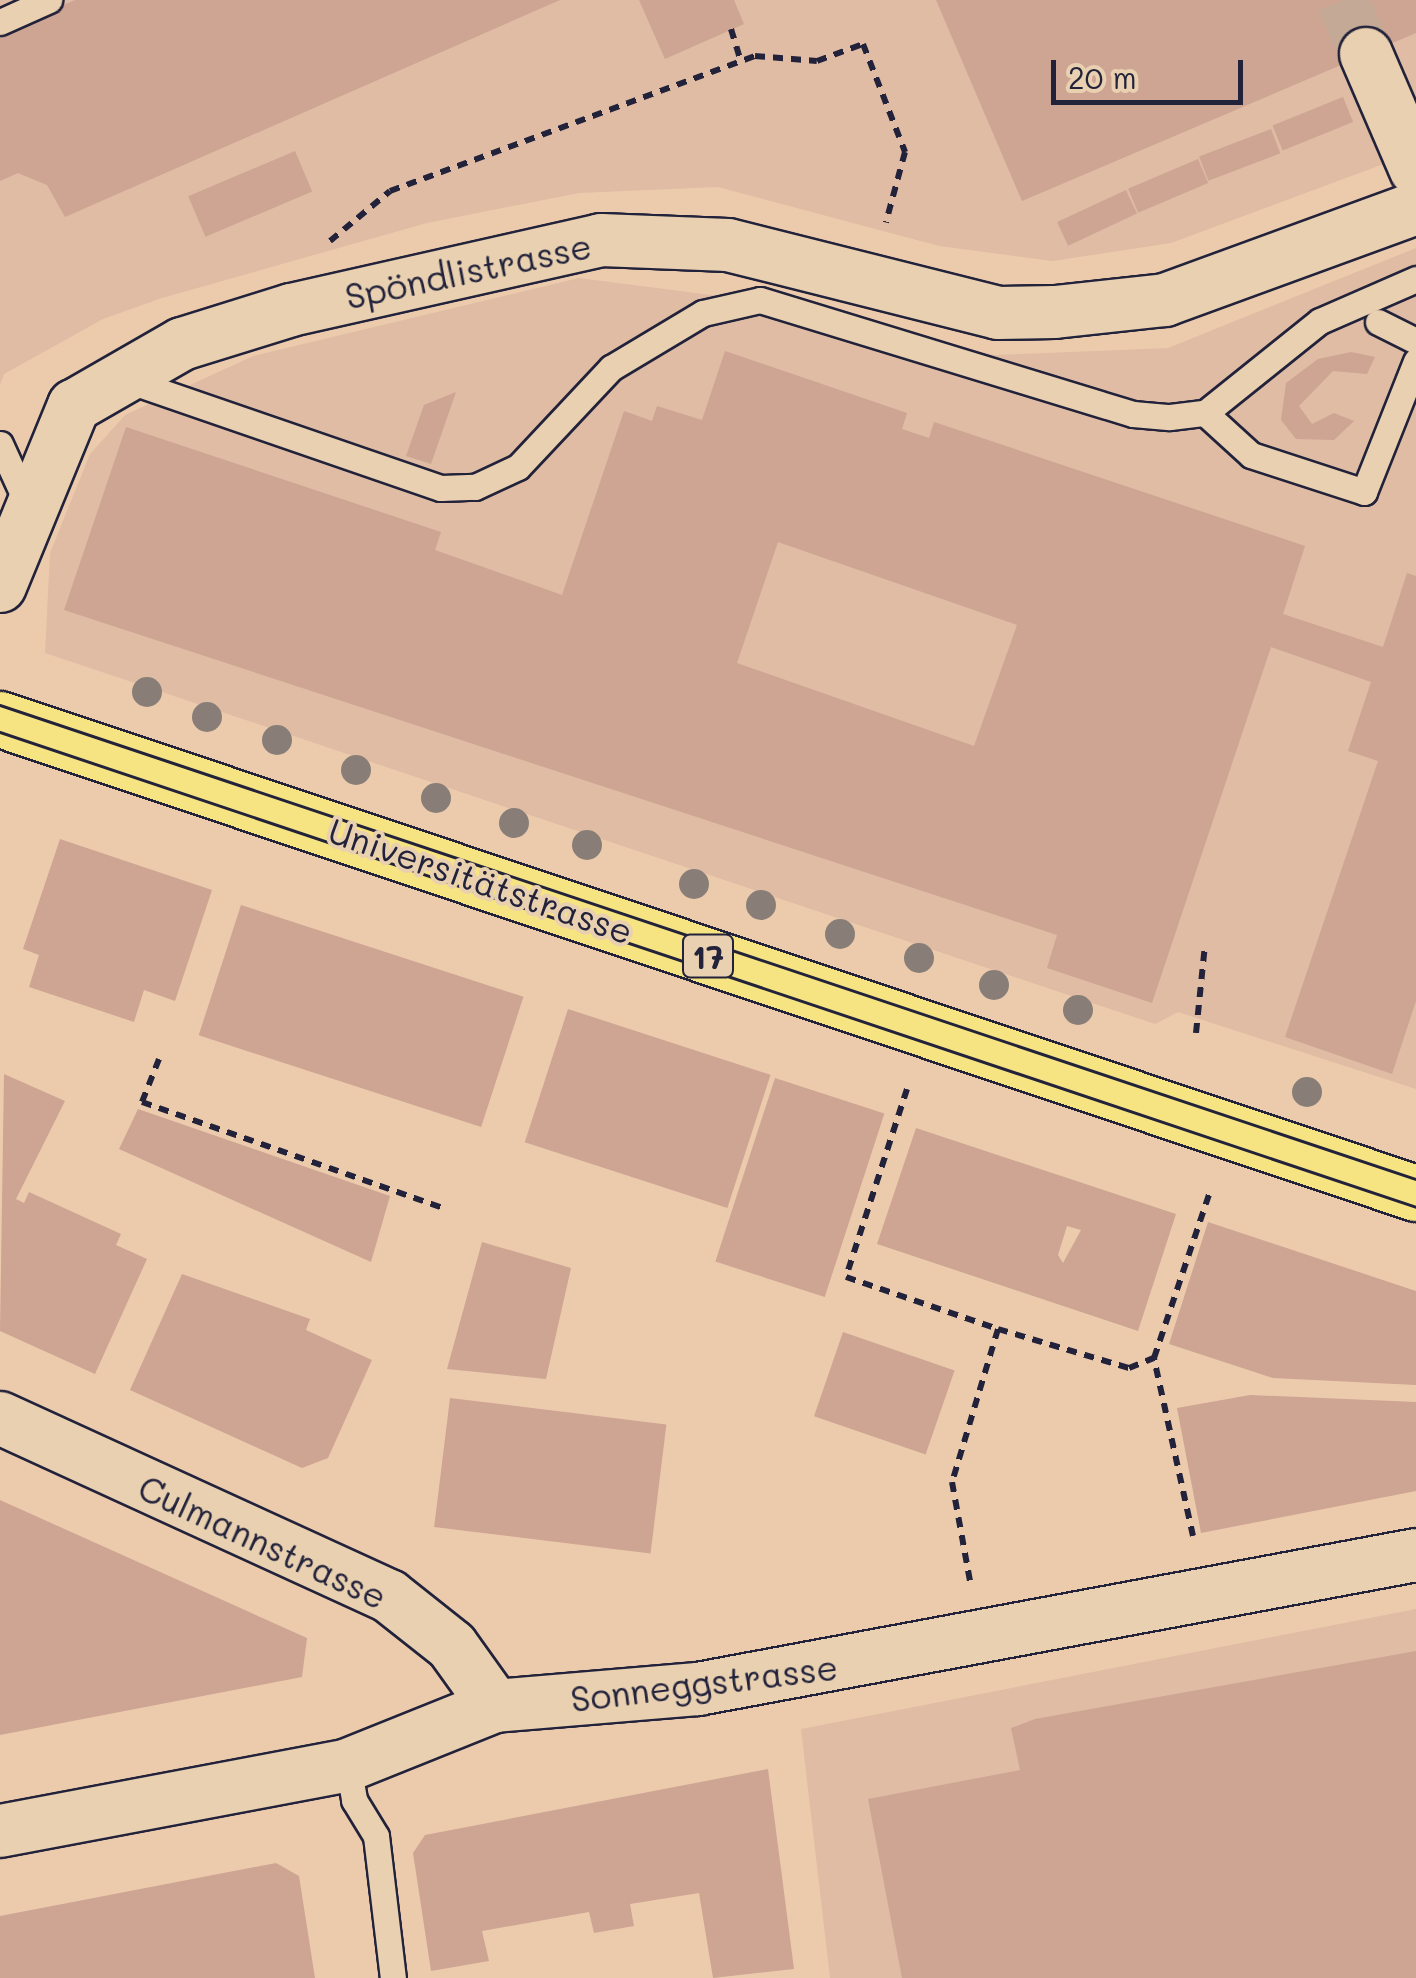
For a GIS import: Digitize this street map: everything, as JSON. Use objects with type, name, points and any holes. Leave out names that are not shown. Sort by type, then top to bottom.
[{"type":"main road","name":"Universitätstrasse","points":[[0,720],[1416,1193]]},
{"type":"street","points":[[1366,54],[1413,164]]},
{"type":"street","name":"Spöndlistrasse","points":[[0,586],[27,502],[74,406],[114,375],[291,310],[601,240],[728,246],[998,313],[1055,312],[1165,300],[1416,208]]},
{"type":"street","name":"Culmannstrasse","points":[[0,1418],[388,1596],[452,1646],[495,1706]]},
{"type":"street","name":"Sonneggstrasse","points":[[0,1831],[348,1765],[495,1706],[698,1689],[1416,1555]]},
{"type":"lane","points":[[0,22],[49,0]]},
{"type":"lane","points":[[114,375],[441,488],[475,487],[518,467],[611,368],[703,313],[760,300],[1132,414],[1205,413],[1320,321],[1416,278]]},
{"type":"lane","points":[[1378,322],[1416,342]]},
{"type":"lane","points":[[1205,413],[1250,455],[1364,492],[1416,360]]},
{"type":"lane","points":[[0,444],[27,502]]},
{"type":"lane","points":[[348,1765],[354,1800],[376,1836],[392,1978]]},
{"type":"path","points":[[732,29],[741,62]]},
{"type":"path","points":[[324,250],[341,224],[390,191],[741,62],[817,61],[862,44],[905,152],[890,210]]},
{"type":"path","points":[[1196,1032],[1205,944]]},
{"type":"path","points":[[158,1059],[142,1102],[443,1208]]},
{"type":"path","points":[[907,1089],[846,1277],[1129,1368],[1154,1358]]},
{"type":"path","points":[[1197,1557],[1154,1358],[1210,1192]]},
{"type":"path","points":[[972,1587],[952,1482],[998,1329]]},
{"type":"shaded area","points":[[0,0],[1416,0],[1416,152],[1171,243],[1053,261],[939,246],[718,187],[579,193],[427,223],[162,298],[103,319],[4,374],[0,385]]},
{"type":"shaded area","points":[[1416,248],[1416,1089],[1178,1012],[1155,1024],[45,653],[50,553],[90,454],[125,415],[253,356],[579,278],[750,300],[995,355],[1168,348]]},
{"type":"shaded area","points":[[1416,1609],[1416,1978],[830,1978],[801,1729]]},
{"type":"building","points":[[75,0],[560,0],[65,217],[47,185],[18,173],[0,181],[0,32]]},
{"type":"building","points":[[639,0],[734,0],[744,24],[665,59]]},
{"type":"building","points":[[936,0],[1416,0],[1416,33],[1022,201]]},
{"type":"building","points":[[1343,97],[1353,122],[1283,151],[1273,125]]},
{"type":"building","points":[[1271,129],[1280,153],[1208,181],[1199,157]]},
{"type":"building","points":[[295,151],[312,192],[205,237],[188,196]]},
{"type":"building","points":[[1198,159],[1208,183],[1138,213],[1128,189]]},
{"type":"building","points":[[1126,190],[1137,214],[1068,246],[1057,222]]},
{"type":"building","points":[[725,351],[907,413],[902,429],[929,438],[934,422],[1305,546],[1283,614],[1383,647],[1407,573],[1416,576],[1416,1001],[1392,1074],[1285,1037],[1378,761],[1348,751],[1371,682],[1271,647],[1152,1003],[1047,968],[1057,935],[64,610],[126,427],[441,532],[435,550],[562,595],[624,411],[652,421],[657,406],[702,420]],"holes":[[[778,542],[1017,625],[974,746],[737,663]]]},
{"type":"building","points":[[1351,352],[1375,357],[1367,374],[1333,371],[1299,406],[1312,424],[1334,413],[1354,421],[1334,440],[1296,439],[1281,420],[1286,383],[1318,359]]},
{"type":"building","points":[[456,392],[431,464],[406,456],[424,405]]},
{"type":"building","points":[[60,839],[212,890],[175,1001],[144,990],[134,1022],[29,987],[39,955],[23,949]]},
{"type":"building","points":[[241,905],[523,997],[481,1127],[199,1035]]},
{"type":"building","points":[[568,1009],[771,1075],[727,1208],[525,1142]]},
{"type":"building","points":[[4,1074],[65,1101],[16,1199],[24,1203],[29,1192],[121,1234],[116,1245],[147,1259],[95,1374],[0,1331]]},
{"type":"building","points":[[775,1078],[884,1114],[825,1297],[715,1262]]},
{"type":"building","points":[[138,1109],[390,1196],[371,1262],[119,1149]]},
{"type":"building","points":[[916,1128],[1176,1214],[1138,1331],[877,1244]],"holes":[[[1067,1226],[1081,1230],[1063,1263],[1058,1255]]]},
{"type":"building","points":[[1208,1222],[1416,1291],[1416,1385],[1273,1378],[1169,1344]]},
{"type":"building","points":[[482,1242],[571,1268],[546,1379],[447,1369]]},
{"type":"building","points":[[182,1274],[310,1319],[306,1330],[372,1360],[328,1458],[302,1468],[130,1390]]},
{"type":"building","points":[[843,1332],[955,1370],[926,1455],[814,1416]]},
{"type":"building","points":[[1250,1395],[1416,1402],[1416,1491],[1201,1533],[1177,1408]]},
{"type":"building","points":[[450,1398],[666,1425],[651,1554],[434,1527]]},
{"type":"building","points":[[0,1500],[307,1638],[302,1677],[0,1735]]},
{"type":"building","points":[[1416,1651],[1416,1978],[902,1978],[868,1799],[1020,1770],[1011,1728],[1035,1719]]},
{"type":"building","points":[[768,1769],[794,1969],[713,1978],[699,1893],[630,1904],[634,1926],[594,1933],[589,1912],[482,1931],[489,1961],[431,1971],[413,1853],[425,1835]]},
{"type":"building","points":[[276,1863],[299,1876],[315,1978],[0,1978],[0,1916]]},
{"type":"tunnel","points":[[1342,0],[1366,54]]},
{"type":"tram line","points":[[0,705],[1416,1179]]},
{"type":"tram line","points":[[0,732],[1416,1207]]}]
